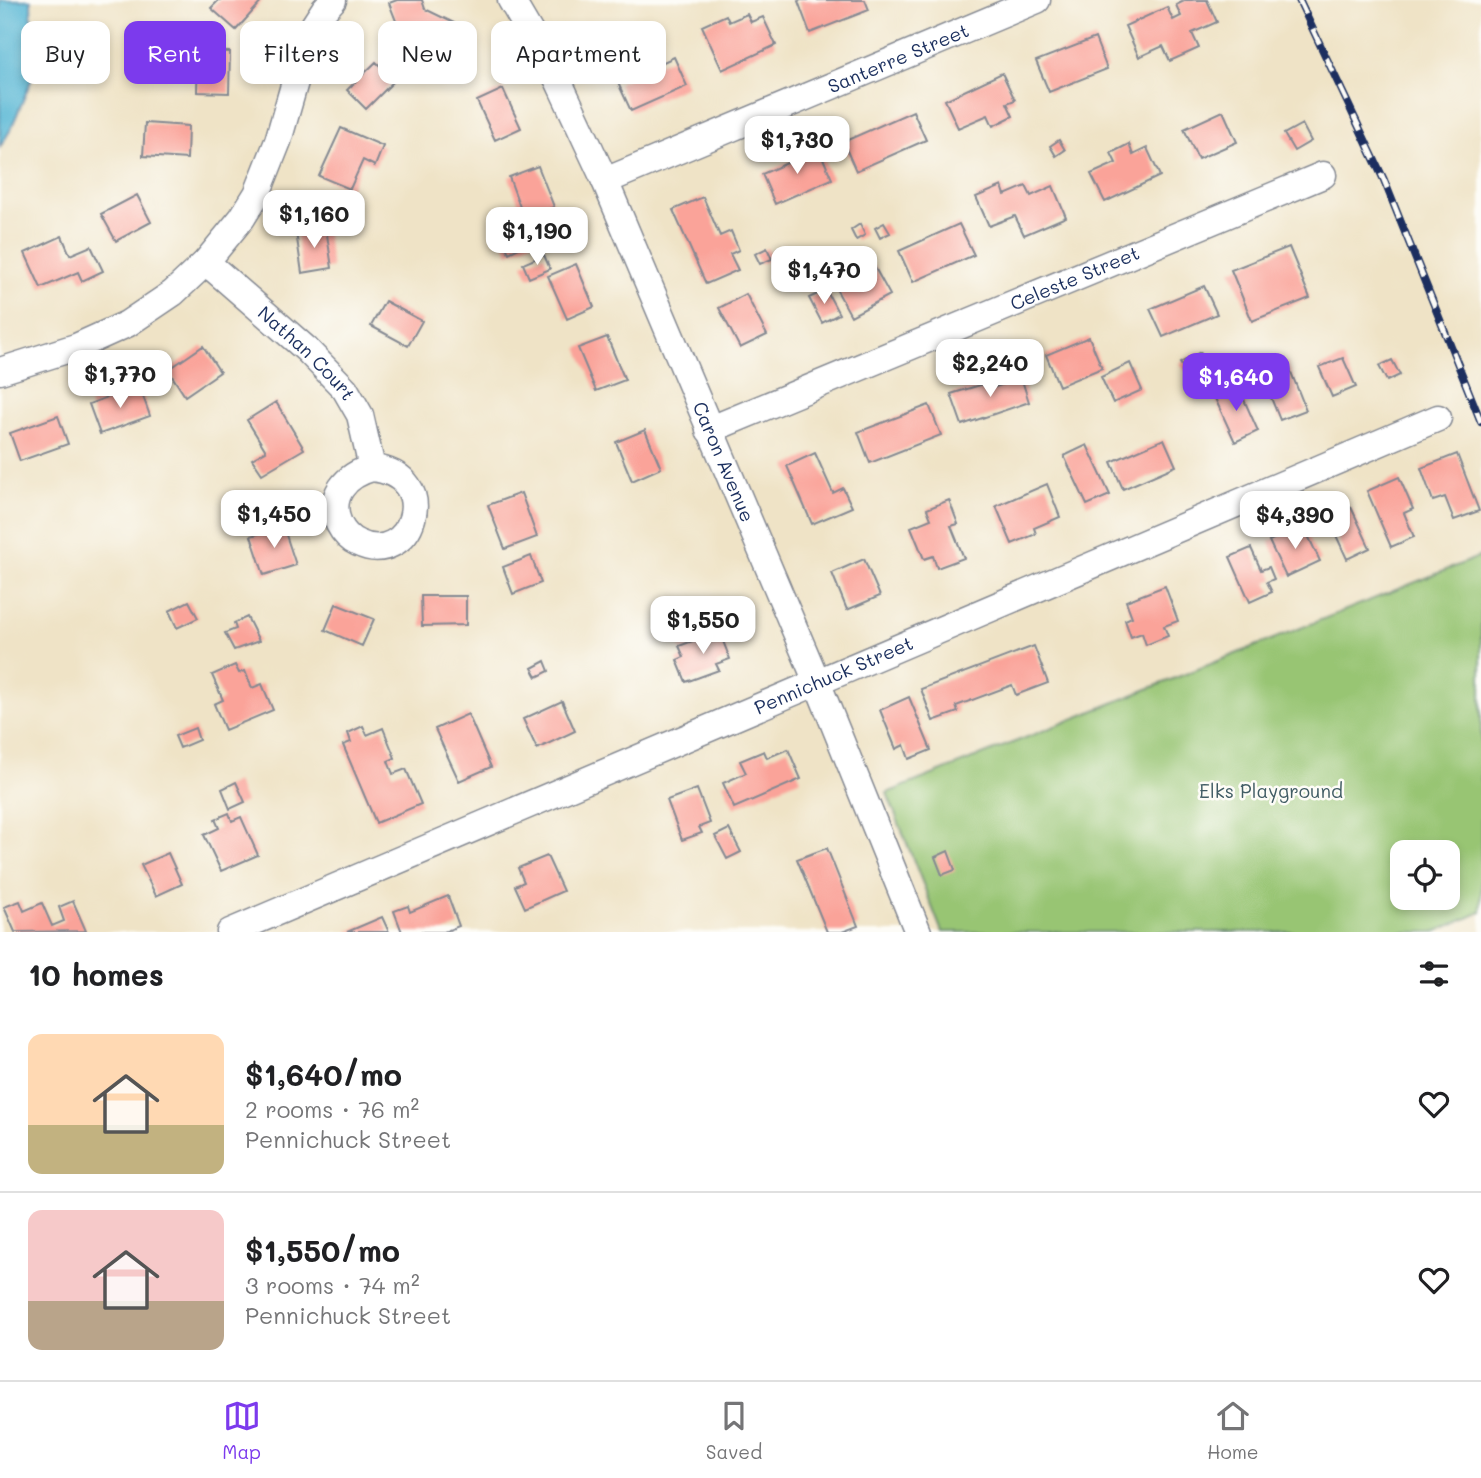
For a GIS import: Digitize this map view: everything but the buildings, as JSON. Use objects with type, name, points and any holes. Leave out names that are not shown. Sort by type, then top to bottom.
[{"type":"street","points":[[0,371],[76,347],[127,324],[173,293],[206,262],[242,218],[257,194],[278,141],[309,33],[333,0]]},
{"type":"street","name":"Caron Avenue","points":[[511,0],[558,80],[605,181],[817,682],[918,932]]},
{"type":"street","name":"Santerre Street","points":[[605,181],[1037,0]]},
{"type":"street","name":"Celeste Street","points":[[709,430],[1323,175]]},
{"type":"street","name":"Nathan Court","points":[[206,262],[327,368],[345,389],[360,415],[372,468]]},
{"type":"street","name":"Pennichuck Street","points":[[230,932],[1438,418]]},
{"type":"green space","name":"Elks Playground","points":[[1481,556],[1481,912],[1435,932],[942,932],[887,793]]},
{"type":"water","points":[[0,0],[31,0],[32,21],[21,21],[21,84],[30,84],[11,129],[0,147]]},
{"type":"railway","points":[[1299,0],[1384,180],[1481,422]]}]
